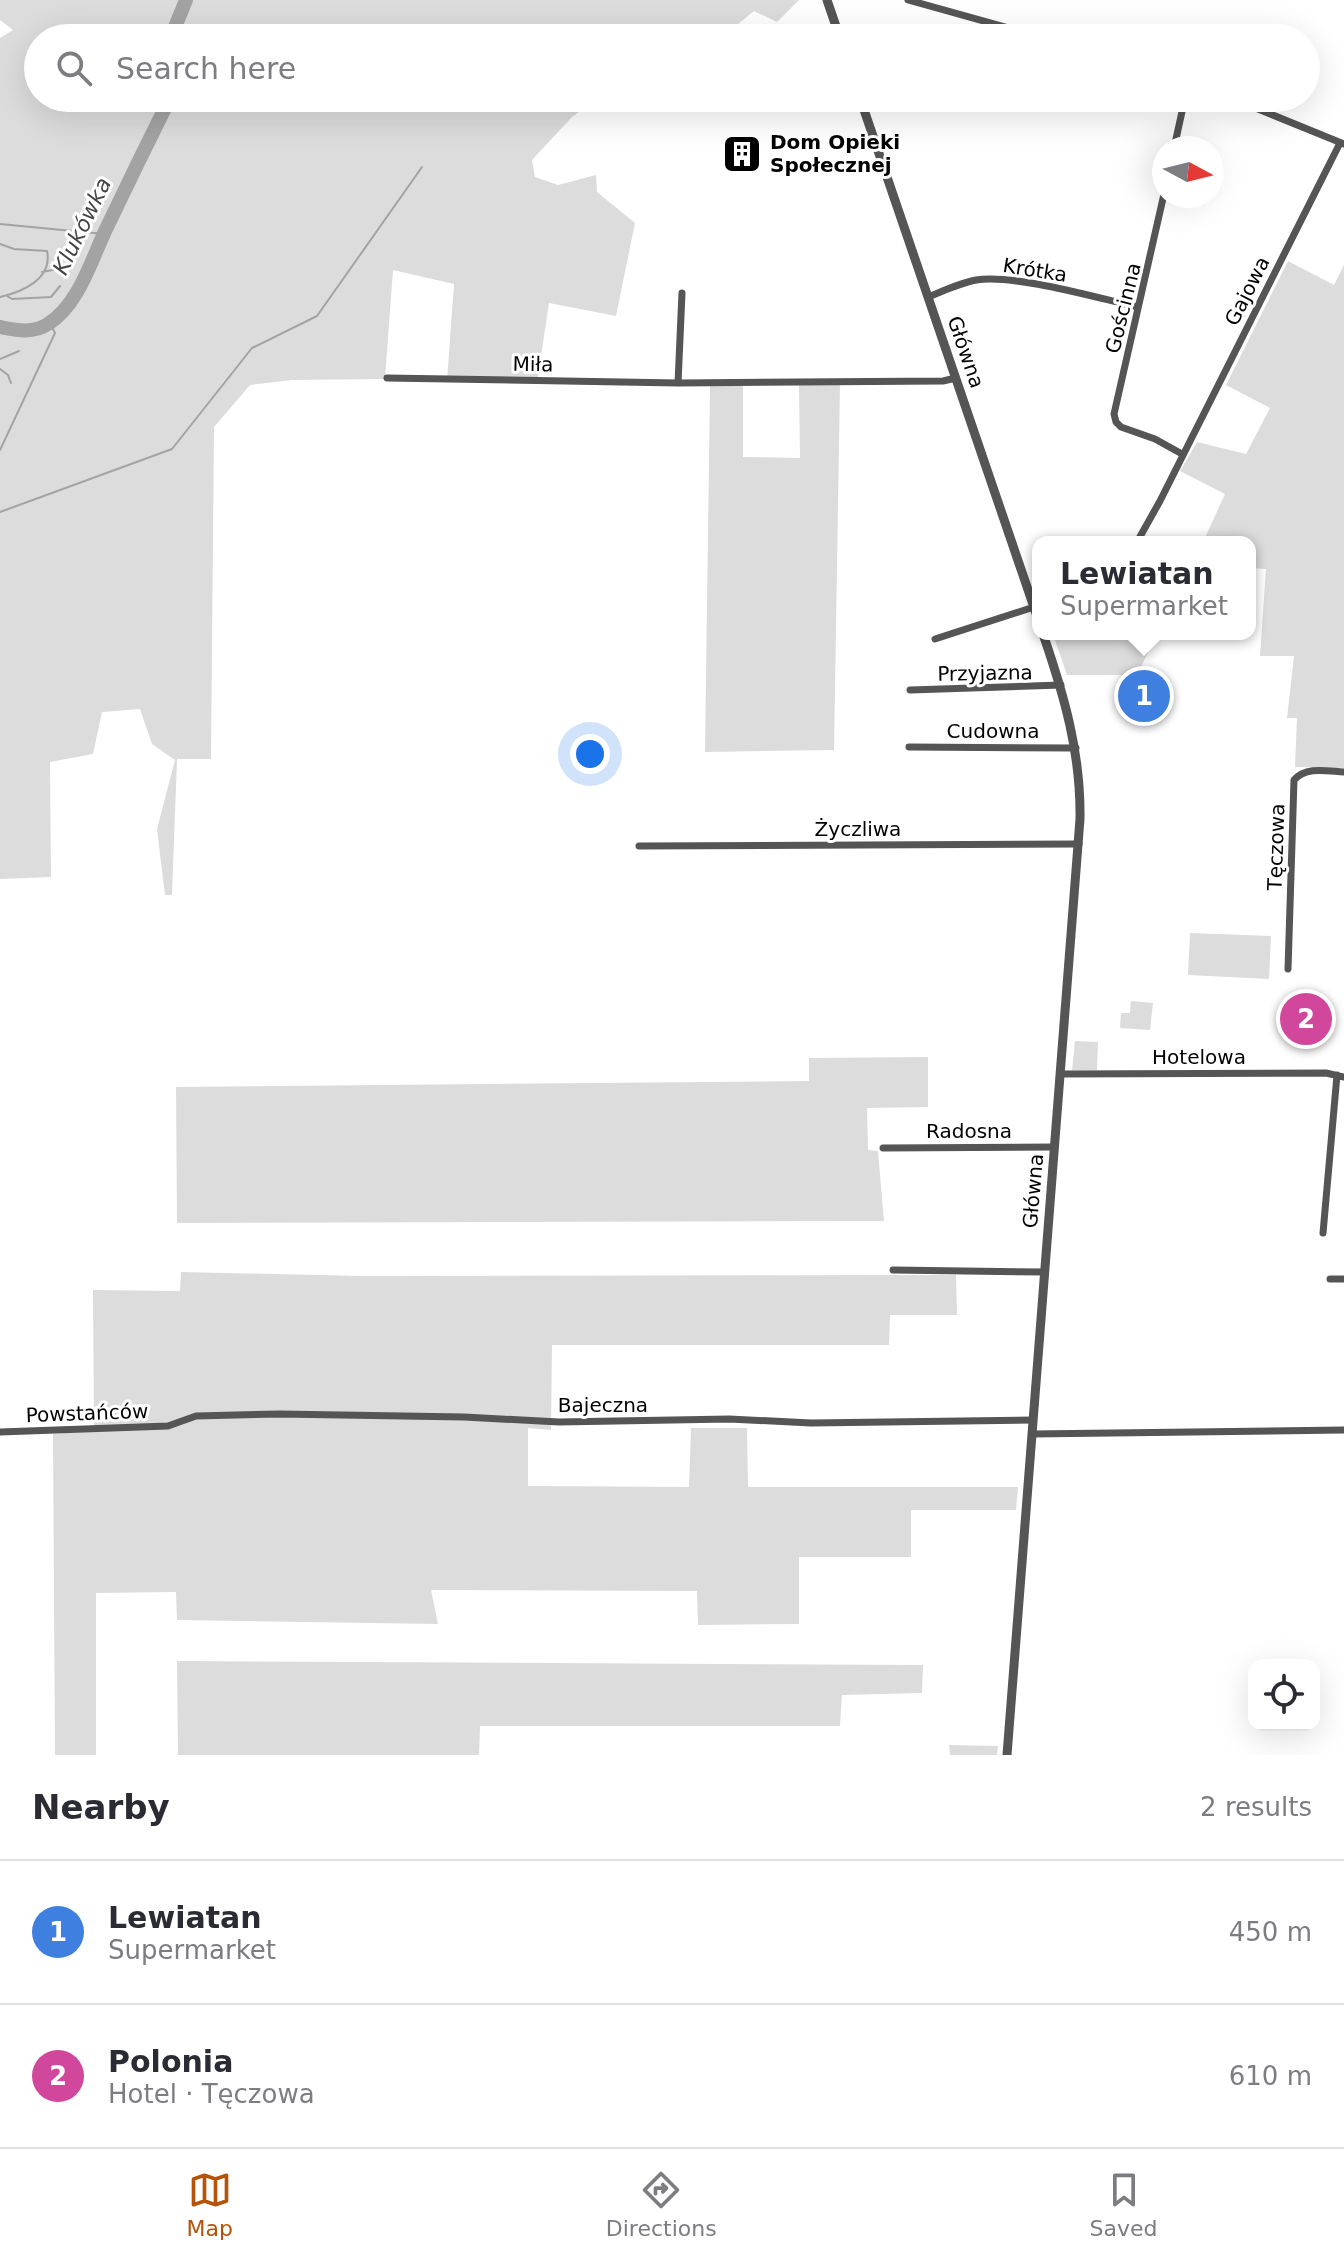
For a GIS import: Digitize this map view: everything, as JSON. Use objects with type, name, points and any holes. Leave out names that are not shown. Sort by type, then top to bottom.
[{"type":"street","points":[[827,0],[835,24]]},
{"type":"street","points":[[908,0],[995,24]]},
{"type":"street","name":"Główna","points":[[865,112],[1032,592]]},
{"type":"street","points":[[1177,136],[1182,112]]},
{"type":"street","points":[[1265,112],[1342,144]]},
{"type":"street","name":"Gajowa","points":[[1140,536],[1342,144]]},
{"type":"street","name":"Gościnna","points":[[1161,208],[1114,414],[1121,427],[1155,439],[1182,454]]},
{"type":"street","name":"Krótka","points":[[928,297],[974,281],[990,279],[1053,288],[1138,307]]},
{"type":"street","points":[[678,383],[682,293]]},
{"type":"street","name":"Miła","points":[[387,378],[678,383],[943,381],[956,378]]},
{"type":"street","points":[[935,639],[1032,608]]},
{"type":"street","name":"Główna","points":[[1007,1755],[1079,844],[1076,748],[1061,685],[1045,640]]},
{"type":"street","name":"Przyjazna","points":[[910,690],[1061,685]]},
{"type":"street","name":"Cudowna","points":[[909,747],[1076,748]]},
{"type":"street","name":"Tęczowa","points":[[1288,969],[1294,780],[1300,773],[1309,771],[1344,772]]},
{"type":"street","name":"Życzliwa","points":[[639,846],[1079,844]]},
{"type":"street","name":"Hotelowa","points":[[1060,1074],[1326,1073],[1340,1076],[1323,1233]]},
{"type":"street","name":"Radosna","points":[[883,1148],[1054,1147]]},
{"type":"street","points":[[893,1270],[1044,1272]]},
{"type":"street","points":[[1330,1279],[1344,1279]]},
{"type":"street","name":"Bajeczna","points":[[176,1423],[196,1416],[280,1414],[479,1417],[559,1422],[1033,1420]]},
{"type":"street","name":"Powstańców","points":[[0,1432],[168,1426],[176,1423]]},
{"type":"street","points":[[1032,1434],[1344,1430]]},
{"type":"shaded area","points":[[0,0],[799,0],[777,22],[754,11],[738,24],[24,24],[24,112],[579,112],[532,160],[535,177],[558,185],[596,175],[597,192],[635,223],[616,316],[549,303],[537,383],[447,381],[454,284],[393,270],[385,379],[292,380],[250,385],[214,427],[211,759],[177,759],[172,895],[165,895],[157,829],[175,760],[152,744],[140,709],[102,712],[93,754],[50,762],[51,877],[0,879],[0,38],[13,30],[0,20]]},
{"type":"shaded area","points":[[1288,261],[1334,285],[1344,265],[1344,768],[1295,767],[1297,718],[1287,718],[1294,656],[1260,656],[1266,569],[1256,568],[1256,536],[1206,536],[1225,494],[1180,471],[1197,442],[1246,454],[1270,408],[1226,385]]},
{"type":"shaded area","points":[[840,383],[834,750],[705,752],[710,386],[743,385],[743,457],[800,458],[799,384]]},
{"type":"shaded area","points":[[1055,640],[1154,640],[1137,675],[1067,675]]},
{"type":"shaded area","points":[[1190,933],[1271,936],[1269,979],[1188,975]]},
{"type":"shaded area","points":[[1131,1001],[1153,1003],[1150,1030],[1120,1028],[1121,1013],[1130,1013]]},
{"type":"shaded area","points":[[1075,1041],[1098,1042],[1097,1070],[1072,1070]]},
{"type":"shaded area","points":[[928,1057],[928,1107],[867,1108],[868,1150],[878,1151],[884,1221],[177,1223],[176,1087],[809,1081],[809,1058]]},
{"type":"shaded area","points":[[181,1272],[361,1276],[956,1275],[957,1315],[890,1315],[889,1345],[552,1345],[551,1430],[528,1428],[528,1486],[689,1487],[691,1428],[747,1428],[748,1487],[1018,1487],[1016,1510],[911,1510],[911,1557],[799,1557],[799,1624],[698,1625],[697,1591],[431,1590],[438,1624],[177,1620],[176,1592],[96,1593],[96,1755],[55,1755],[53,1434],[94,1431],[93,1290],[180,1291]]},
{"type":"shaded area","points":[[177,1661],[923,1665],[922,1693],[842,1695],[840,1726],[480,1726],[479,1755],[178,1755]]},
{"type":"shaded area","points":[[949,1745],[998,1746],[997,1755],[950,1755]]},
{"type":"waterway","name":"Klukówka","points":[[176,24],[186,0]]},
{"type":"waterway","name":"Klukówka","points":[[0,327],[36,329],[48,324],[69,305],[163,112]]},
{"type":"waterway","points":[[0,512],[172,449],[252,348],[317,316],[422,167]]},
{"type":"waterway","points":[[0,224],[104,234]]},
{"type":"waterway","points":[[0,244],[14,249],[47,251],[48,261],[41,277],[34,283],[0,297]]},
{"type":"waterway","points":[[42,272],[68,267]]},
{"type":"waterway","points":[[7,296],[12,299],[51,297],[60,286]]},
{"type":"waterway","points":[[0,450],[55,333],[50,323]]},
{"type":"waterway","points":[[0,359],[19,351]]},
{"type":"waterway","points":[[0,369],[8,375],[11,383]]},
{"type":"place","name":"Dom Opieki Społecznej","points":[[742,154]]},
{"type":"place","name":"Lewiatan","points":[[1144,696]]},
{"type":"place","name":"Polonia","points":[[1306,1019]]}]
